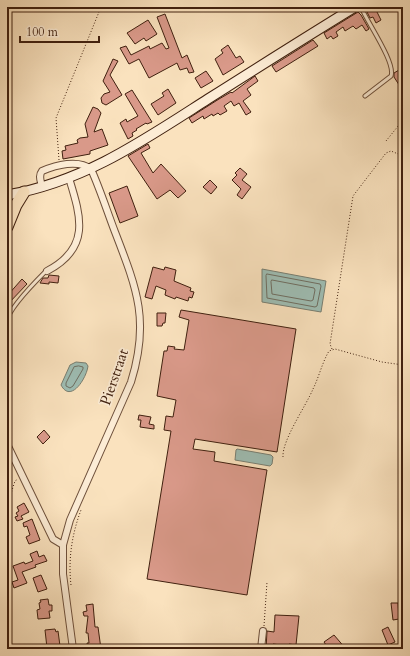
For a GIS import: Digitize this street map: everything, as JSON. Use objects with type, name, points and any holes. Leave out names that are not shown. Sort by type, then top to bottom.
[{"type":"highway","points":[[7,227],[16,205],[24,192]]},
{"type":"street","points":[[7,195],[24,192],[69,178],[91,169],[121,153],[355,7]]},
{"type":"street","points":[[42,187],[40,174],[42,171],[74,163],[82,164],[91,169]]},
{"type":"street","name":"Pierstraat","points":[[73,649],[63,574],[63,545],[70,520],[130,382],[137,363],[140,345],[140,314],[138,296],[132,276],[91,169]]},
{"type":"street","points":[[47,271],[67,257],[74,248],[79,236],[80,222],[78,208],[69,178]]},
{"type":"street","points":[[7,444],[53,539],[63,545]]},
{"type":"street","points":[[261,649],[263,631]]},
{"type":"lane","points":[[361,7],[393,71],[391,76],[364,96]]},
{"type":"lane","points":[[7,321],[13,307],[47,271]]},
{"type":"path","points":[[60,166],[56,118],[101,7]]},
{"type":"path","points":[[386,141],[403,120]]},
{"type":"path","points":[[332,349],[330,344],[353,196],[386,153],[391,151],[403,156]]},
{"type":"path","points":[[283,457],[288,437],[313,390],[327,355],[332,349],[335,348],[382,362],[403,365]]},
{"type":"path","points":[[7,506],[15,481],[22,476]]},
{"type":"path","points":[[71,590],[69,573],[70,557],[74,531],[82,509]]},
{"type":"path","points":[[263,631],[267,582]]},
{"type":"water","points":[[262,269],[326,281],[321,312],[262,302]]},
{"type":"water","points":[[76,362],[86,363],[88,366],[87,371],[78,387],[69,392],[61,385],[70,365]]},
{"type":"water","points":[[237,449],[271,455],[273,457],[272,464],[270,466],[235,460]]},
{"type":"building","points":[[375,8],[381,20],[376,23],[373,17],[370,18],[367,12]]},
{"type":"building","points":[[358,12],[369,29],[366,31],[362,25],[356,29],[353,26],[345,31],[343,27],[336,32],[338,36],[333,39],[331,36],[327,39],[324,33]]},
{"type":"building","points":[[165,14],[182,58],[187,55],[194,72],[189,73],[187,68],[180,70],[177,63],[149,78],[139,59],[129,64],[120,48],[126,46],[131,55],[149,46],[150,49],[162,43],[166,49],[169,48],[157,17]]},
{"type":"building","points":[[148,20],[157,34],[146,41],[144,38],[135,44],[127,33]]},
{"type":"building","points":[[313,40],[318,46],[276,72],[272,66]]},
{"type":"building","points":[[228,45],[236,58],[240,56],[244,62],[223,75],[215,59],[223,53],[221,50]]},
{"type":"building","points":[[113,59],[118,61],[110,75],[122,95],[106,105],[102,103],[101,98],[104,94],[110,92],[103,81]]},
{"type":"building","points":[[399,70],[403,76],[403,91],[394,77],[394,73]]},
{"type":"building","points":[[206,71],[213,81],[201,88],[195,78]]},
{"type":"building","points":[[255,76],[258,81],[247,89],[251,95],[243,101],[251,112],[246,115],[239,103],[234,106],[231,101],[224,106],[227,111],[220,115],[218,113],[213,116],[212,114],[204,119],[203,116],[192,123],[189,118],[231,92],[232,93]]},
{"type":"building","points":[[168,89],[176,103],[158,115],[151,104],[164,96],[162,93]]},
{"type":"building","points":[[132,90],[152,122],[146,123],[136,129],[137,130],[132,133],[133,136],[128,139],[120,123],[126,119],[127,122],[138,116],[125,94]]},
{"type":"building","points":[[93,107],[98,109],[101,113],[94,132],[102,129],[108,145],[90,151],[90,154],[63,159],[62,151],[66,150],[65,146],[78,143],[77,140],[80,138],[88,137],[85,124]]},
{"type":"building","points":[[148,144],[150,148],[141,153],[153,173],[161,164],[186,191],[178,198],[170,190],[157,199],[128,156]]},
{"type":"building","points":[[240,168],[247,174],[242,180],[251,187],[242,199],[237,195],[241,189],[232,180],[237,175],[235,173]]},
{"type":"building","points":[[210,180],[217,187],[211,194],[203,187]]},
{"type":"building","points":[[127,186],[138,216],[120,223],[109,193]]},
{"type":"building","points":[[153,267],[164,270],[165,267],[176,270],[174,281],[191,288],[190,291],[194,292],[192,298],[189,297],[188,301],[176,297],[175,299],[165,295],[166,290],[156,286],[152,299],[145,297]]},
{"type":"building","points":[[49,275],[59,276],[58,283],[40,283],[43,278],[48,278]]},
{"type":"building","points":[[22,279],[27,284],[7,305],[7,296]]},
{"type":"building","points":[[181,310],[296,329],[277,452],[195,439],[193,449],[215,452],[214,461],[267,470],[247,595],[147,579],[171,431],[164,430],[166,416],[173,417],[176,400],[157,396],[164,351],[167,351],[168,346],[175,347],[174,349],[184,350],[189,320],[179,317]]},
{"type":"building","points":[[157,313],[166,313],[165,323],[163,323],[162,326],[157,326]]},
{"type":"building","points":[[139,415],[151,417],[149,424],[154,425],[154,429],[140,427],[141,420],[138,420]]},
{"type":"building","points":[[44,430],[50,437],[43,444],[37,437]]},
{"type":"building","points":[[24,503],[29,512],[21,516],[23,519],[17,521],[15,517],[18,516],[16,513],[19,511],[17,507]]},
{"type":"building","points":[[32,519],[40,540],[29,544],[26,537],[30,535],[27,526],[24,527],[23,523]]},
{"type":"building","points":[[37,551],[39,557],[44,555],[47,561],[22,572],[27,583],[14,588],[12,582],[18,580],[13,566],[24,562],[25,564],[33,561],[30,554]]},
{"type":"building","points":[[41,575],[47,589],[38,592],[33,578]]},
{"type":"building","points":[[48,599],[49,605],[52,605],[52,611],[49,611],[50,618],[38,619],[37,610],[40,609],[40,600]]},
{"type":"building","points":[[391,603],[398,603],[399,619],[393,620]]},
{"type":"building","points":[[93,604],[95,627],[98,627],[101,649],[88,649],[88,633],[86,633],[88,616],[84,616],[83,612],[87,611],[86,605]]},
{"type":"building","points":[[275,615],[299,616],[296,645],[289,644],[289,646],[273,644],[273,649],[266,649],[267,631],[274,632]]},
{"type":"building","points":[[388,627],[395,642],[388,645],[382,630]]},
{"type":"building","points":[[55,629],[56,632],[58,631],[60,646],[47,648],[45,630]]},
{"type":"building","points":[[334,635],[346,649],[321,649],[326,645],[324,642]]}]
